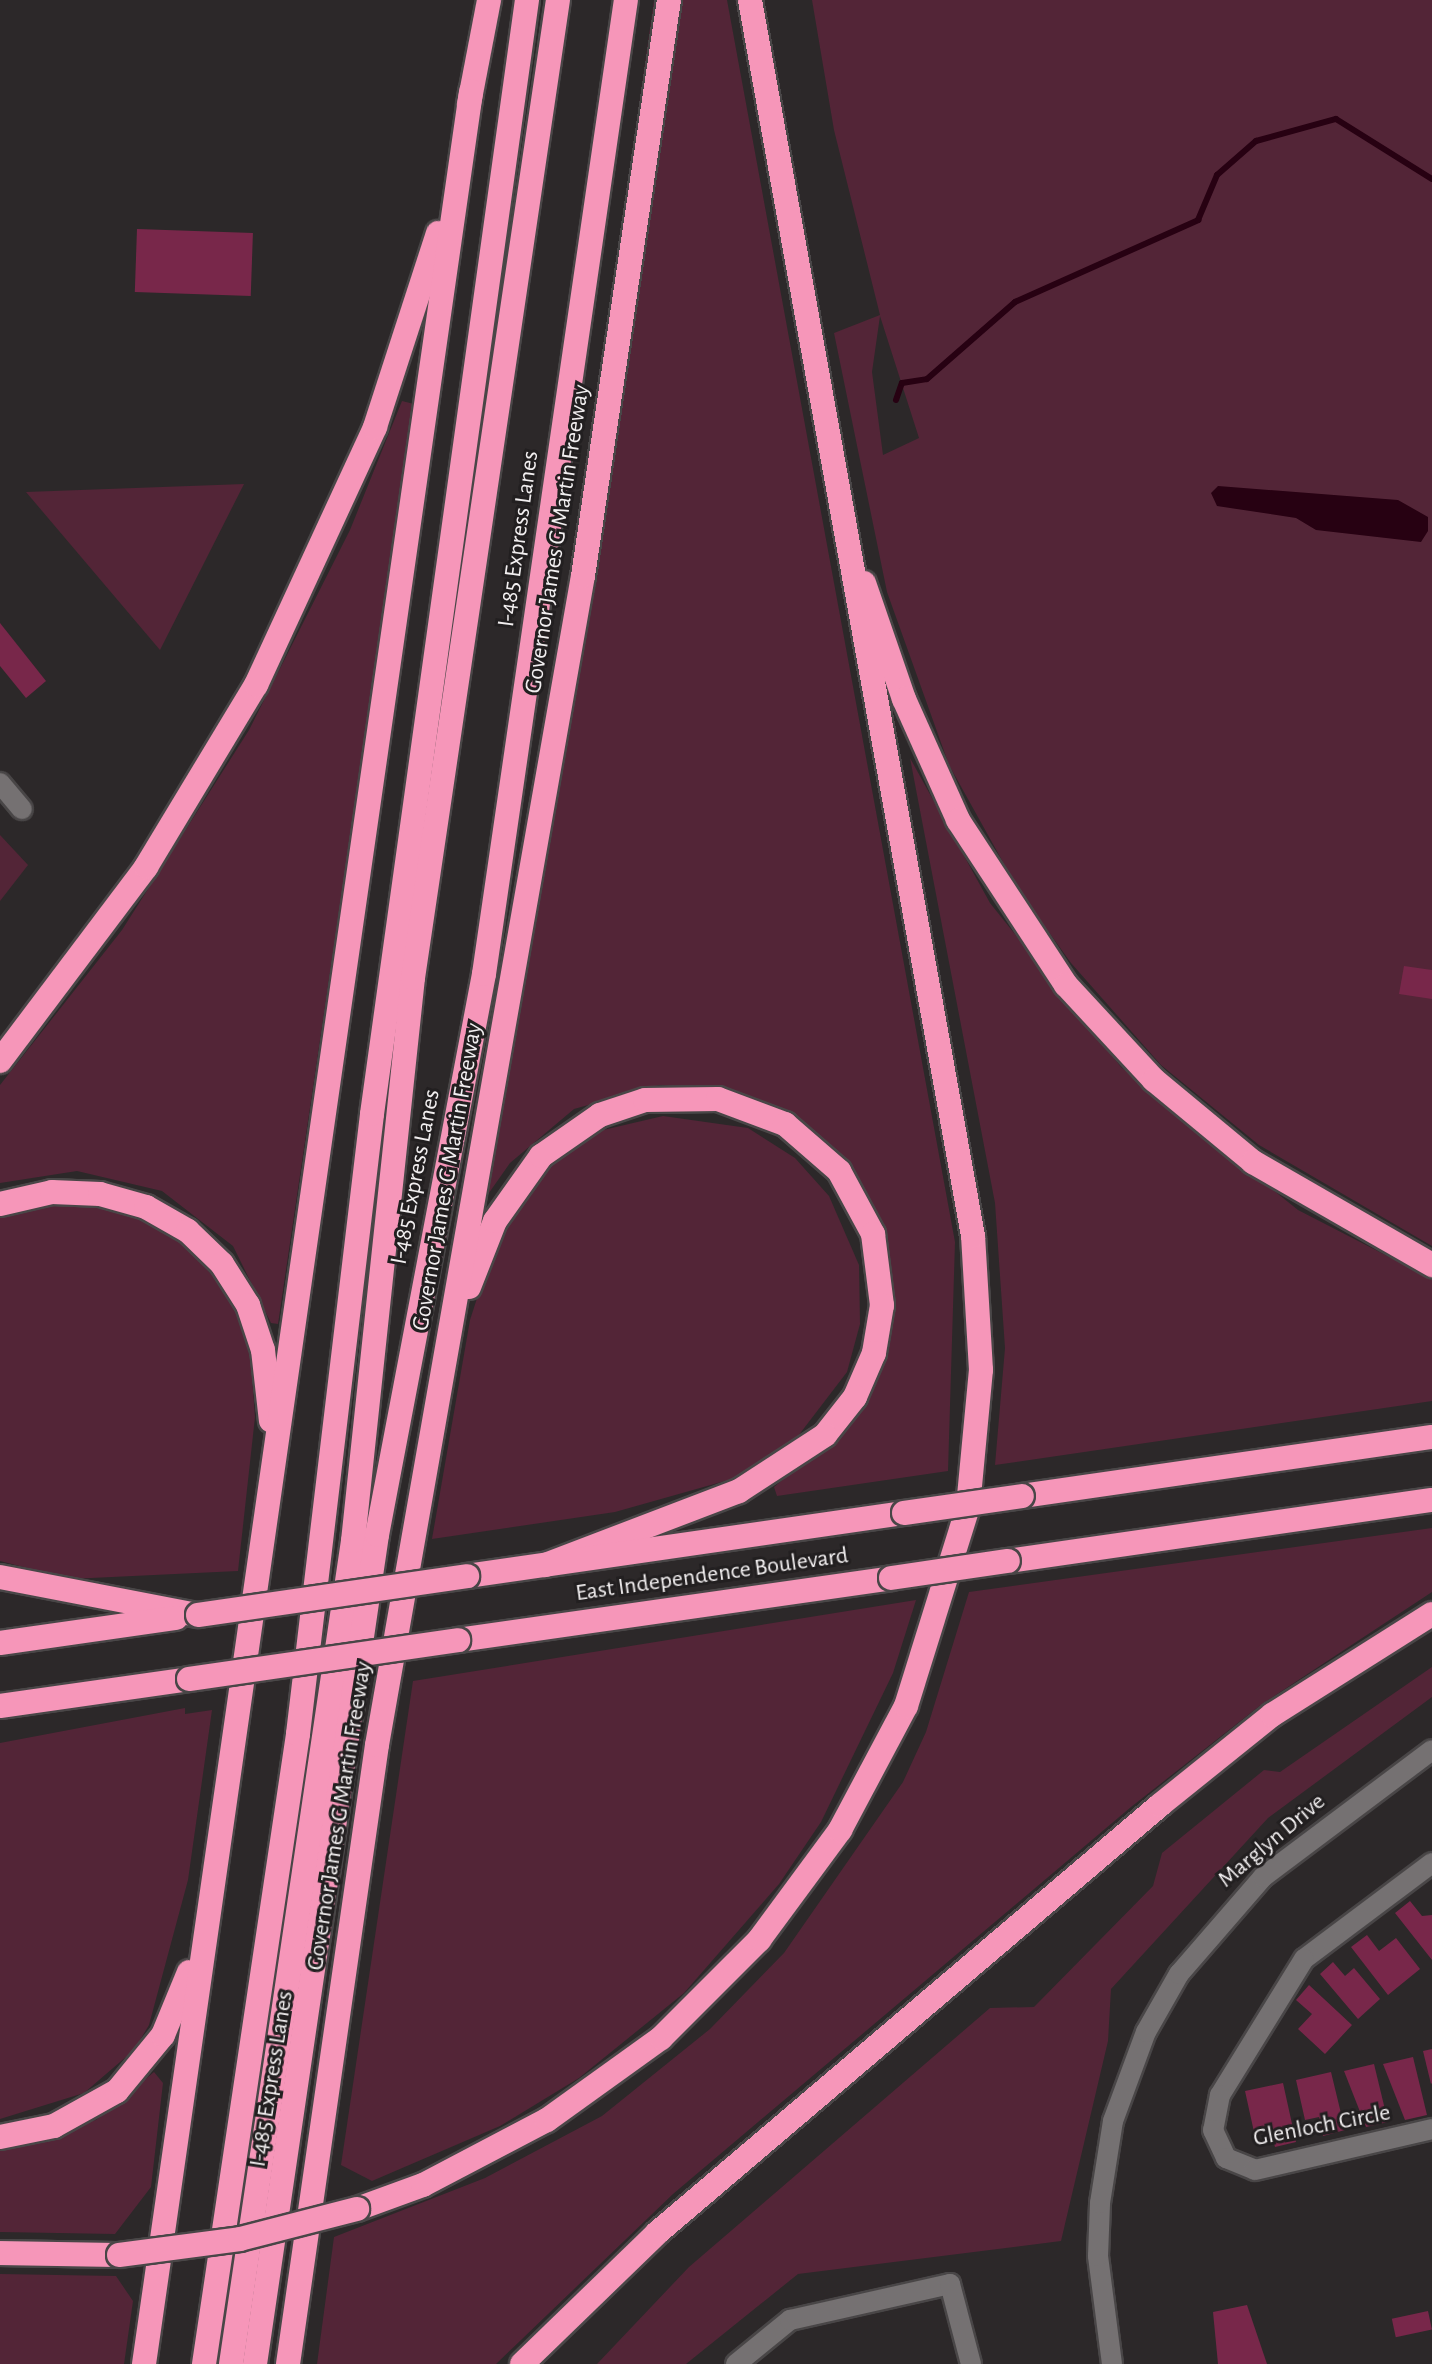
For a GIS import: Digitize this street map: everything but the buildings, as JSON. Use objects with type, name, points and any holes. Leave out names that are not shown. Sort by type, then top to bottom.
[{"type":"highway","points":[[144,2364],[206,1916],[471,91],[489,0]]},
{"type":"highway","points":[[204,2364],[298,1734],[372,1114],[527,0]]},
{"type":"highway","name":"I-485 Express Lanes","points":[[231,2364],[351,1556],[413,978],[558,0]]},
{"type":"highway","name":"I-485 Express Lanes","points":[[255,2364],[377,1535],[484,974],[626,0]]},
{"type":"highway","name":"Governor James G Martin Freeway","points":[[288,2364],[377,1745],[583,576],[669,0]]},
{"type":"highway","points":[[0,2253],[119,2255],[240,2239],[357,2209],[423,2185],[547,2120],[661,2038],[721,1981],[801,1886],[875,1769],[951,1576],[968,1507],[980,1384],[973,1236],[837,503],[750,0]]},
{"type":"highway","points":[[0,1061],[154,855],[296,607],[399,359],[471,91]]},
{"type":"highway","points":[[837,503],[929,761],[1026,933],[1108,1033],[1202,1122],[1306,1198],[1432,1265]]},
{"type":"highway","points":[[445,1361],[483,1245],[509,1196],[559,1140],[622,1106],[693,1096],[763,1113],[823,1153],[864,1212],[881,1269],[880,1329],[866,1376],[825,1435],[739,1491],[545,1565]]},
{"type":"highway","points":[[0,1204],[52,1192],[100,1194],[157,1212],[206,1247],[236,1284],[257,1327],[272,1471]]},
{"type":"highway","name":"East Independence Boulevard","points":[[0,1643],[1432,1437]]},
{"type":"highway","name":"East Independence Boulevard","points":[[0,1706],[1432,1500]]},
{"type":"highway","points":[[0,1577],[198,1615]]},
{"type":"highway","points":[[522,2364],[657,2233],[1218,1758],[1336,1671],[1432,1614]]},
{"type":"highway","points":[[0,1717],[42,1700]]},
{"type":"highway","points":[[0,2137],[77,2117],[135,2074],[174,2014],[206,1916]]},
{"type":"street","points":[[0,783],[22,809]]},
{"type":"street","name":"Marglyn Drive","points":[[1112,2364],[1098,2256],[1113,2121],[1146,2032],[1224,1916],[1290,1854],[1432,1750]]},
{"type":"street","name":"Glenloch Circle","points":[[1432,1863],[1304,1959],[1220,2095],[1213,2130],[1226,2158],[1255,2170],[1432,2129]]},
{"type":"street","points":[[736,2364],[790,2320],[950,2284],[971,2364]]},
{"type":"shaded area","points":[[654,0],[727,0],[955,1242],[948,1471],[777,1496],[774,1487],[843,1429],[887,1309],[844,1170],[715,1089],[659,1085],[574,1109],[510,1163],[484,1200]]},
{"type":"shaded area","points":[[812,0],[1432,0],[1432,1246],[1259,1145],[1161,1065],[1071,963],[1018,889],[949,765],[887,592],[834,333],[880,315],[834,130]],"holes":[[[880,316],[919,438],[883,455],[872,372]]]},
{"type":"shaded area","points":[[402,401],[414,404],[278,1324],[271,1323],[233,1246],[162,1191],[77,1171],[0,1183],[0,1085],[122,930],[249,730],[350,530]]},
{"type":"shaded area","points":[[244,484],[160,650],[26,492]]},
{"type":"shaded area","points":[[1218,486],[1398,500],[1428,517],[1428,531],[1421,542],[1316,530],[1296,518],[1217,506],[1211,493]]},
{"type":"shaded area","points":[[910,758],[990,903],[1121,1067],[1298,1210],[1432,1279],[1432,1401],[995,1465],[1005,1348],[995,1203]]},
{"type":"shaded area","points":[[0,835],[28,865],[0,901]]},
{"type":"shaded area","points":[[663,1116],[748,1128],[795,1158],[829,1196],[859,1265],[860,1324],[847,1372],[795,1440],[739,1477],[615,1512],[432,1539],[470,1320],[499,1230],[542,1170],[570,1149],[599,1131]]},
{"type":"shaded area","points":[[79,1201],[142,1216],[181,1238],[236,1304],[250,1350],[255,1417],[238,1571],[70,1579],[0,1561],[0,1214]]},
{"type":"shaded area","points":[[1432,1528],[1432,1592],[1262,1704],[1131,1807],[673,2194],[496,2364],[317,2364],[334,2237],[485,2178],[602,2116],[710,2029],[784,1953],[903,1782],[926,1732],[969,1592]]},
{"type":"shaded area","points":[[916,1600],[893,1673],[821,1822],[779,1884],[684,1993],[579,2078],[500,2126],[372,2181],[341,2165],[413,1681]]},
{"type":"shaded area","points":[[1432,1667],[1432,1697],[1268,1818],[1111,1989],[1108,2041],[1061,2241],[798,2274],[686,2364],[597,2364],[689,2267],[990,2008],[1034,2007],[1153,1886],[1162,1853],[1264,1770],[1280,1772]]},
{"type":"shaded area","points":[[185,1708],[185,1714],[212,1710],[188,1880],[149,2025],[134,2050],[84,2093],[0,2119],[0,1743]]},
{"type":"shaded area","points":[[154,2072],[163,2083],[151,2187],[115,2234],[0,2232],[0,2146],[96,2120]]},
{"type":"shaded area","points":[[0,2274],[116,2276],[133,2301],[124,2364],[0,2364]]},
{"type":"waterway","points":[[896,400],[902,383],[927,379],[1015,302],[1198,220],[1217,175],[1256,141],[1336,119],[1432,179]]}]
